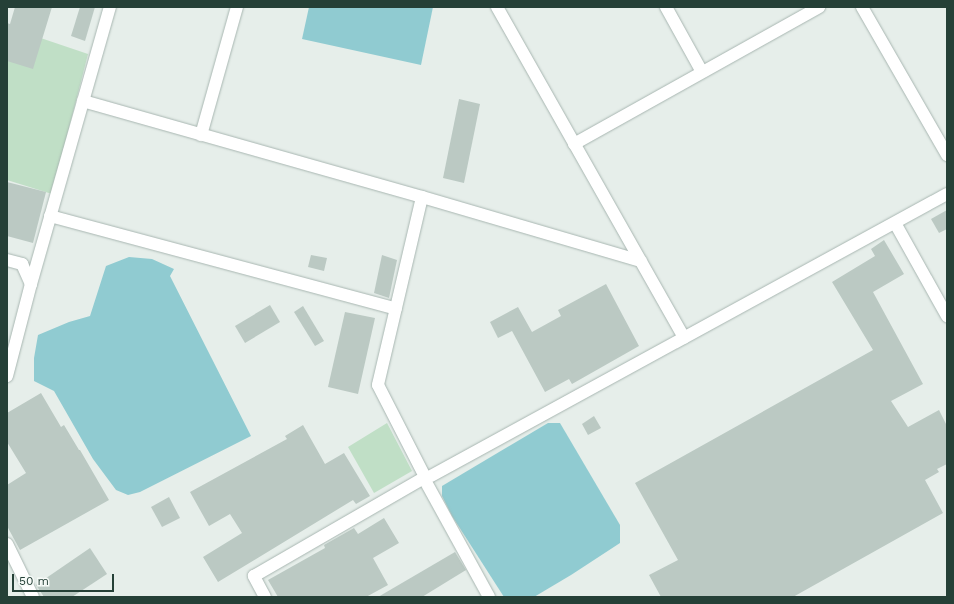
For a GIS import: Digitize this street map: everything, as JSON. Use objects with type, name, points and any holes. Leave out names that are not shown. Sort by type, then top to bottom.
[{"type":"street","points":[[7,376],[31,284],[110,7]]},
{"type":"street","points":[[201,135],[237,7]]},
{"type":"street","points":[[497,7],[684,338]]},
{"type":"street","points":[[666,7],[702,72]]},
{"type":"street","points":[[574,144],[819,7]]},
{"type":"street","points":[[862,7],[947,155]]},
{"type":"street","points":[[83,102],[422,197],[641,261]]},
{"type":"street","points":[[265,597],[254,576],[425,478],[947,194]]},
{"type":"street","points":[[422,197],[378,385],[425,478],[489,597]]},
{"type":"street","points":[[50,216],[396,309]]},
{"type":"street","points":[[895,223],[947,316]]},
{"type":"street","points":[[7,260],[22,264],[31,284]]},
{"type":"street","points":[[7,544],[33,597]]},
{"type":"green space","points":[[14,29],[88,54],[52,194],[7,180],[7,57]]},
{"type":"green space","points":[[387,423],[412,471],[374,493],[348,447]]},
{"type":"water","points":[[309,7],[433,7],[421,65],[302,39]]},
{"type":"water","points":[[129,257],[152,259],[174,269],[170,276],[251,436],[140,492],[128,495],[116,490],[93,459],[54,391],[34,381],[34,358],[38,335],[69,322],[90,316],[106,266]]},
{"type":"water","points":[[548,423],[560,423],[620,525],[620,543],[534,597],[504,597],[452,516],[442,496],[442,486]]},
{"type":"building","points":[[15,7],[52,7],[33,69],[7,61],[7,23],[10,24]]},
{"type":"building","points":[[80,7],[95,7],[85,41],[71,36]]},
{"type":"building","points":[[459,99],[480,104],[464,183],[443,178]]},
{"type":"building","points":[[7,182],[46,192],[33,243],[7,236]]},
{"type":"building","points":[[947,210],[947,229],[939,233],[931,219]]},
{"type":"building","points":[[884,240],[904,274],[873,292],[923,384],[891,401],[908,427],[939,410],[947,426],[947,464],[937,469],[939,472],[925,480],[943,513],[793,597],[661,597],[649,575],[678,560],[635,483],[873,350],[832,282],[875,256],[871,249]]},
{"type":"building","points":[[311,255],[327,258],[324,271],[308,267]]},
{"type":"building","points":[[382,255],[397,260],[389,298],[374,293]]},
{"type":"building","points":[[606,284],[639,346],[572,384],[569,379],[545,392],[512,331],[498,338],[490,322],[518,307],[532,332],[561,316],[558,310]]},
{"type":"building","points":[[270,305],[280,322],[245,343],[235,326]]},
{"type":"building","points":[[303,306],[324,341],[315,346],[294,312]]},
{"type":"building","points":[[345,312],[375,318],[358,394],[328,387]]},
{"type":"building","points":[[41,393],[61,427],[64,425],[80,450],[109,500],[20,550],[7,526],[7,485],[26,473],[7,442],[7,413]]},
{"type":"building","points":[[594,416],[601,428],[588,435],[582,424]]},
{"type":"building","points":[[303,425],[325,464],[344,453],[370,496],[356,504],[353,500],[218,582],[203,557],[242,533],[230,514],[209,526],[190,492],[287,439],[285,436]]},
{"type":"building","points":[[169,497],[180,518],[162,527],[151,507]]},
{"type":"building","points":[[384,518],[399,543],[373,558],[388,585],[366,597],[278,597],[268,580],[325,548],[324,545],[354,528],[358,534]]},
{"type":"building","points":[[90,548],[107,574],[72,597],[44,597],[36,585]]},
{"type":"building","points":[[455,552],[466,570],[422,597],[378,597]]}]
